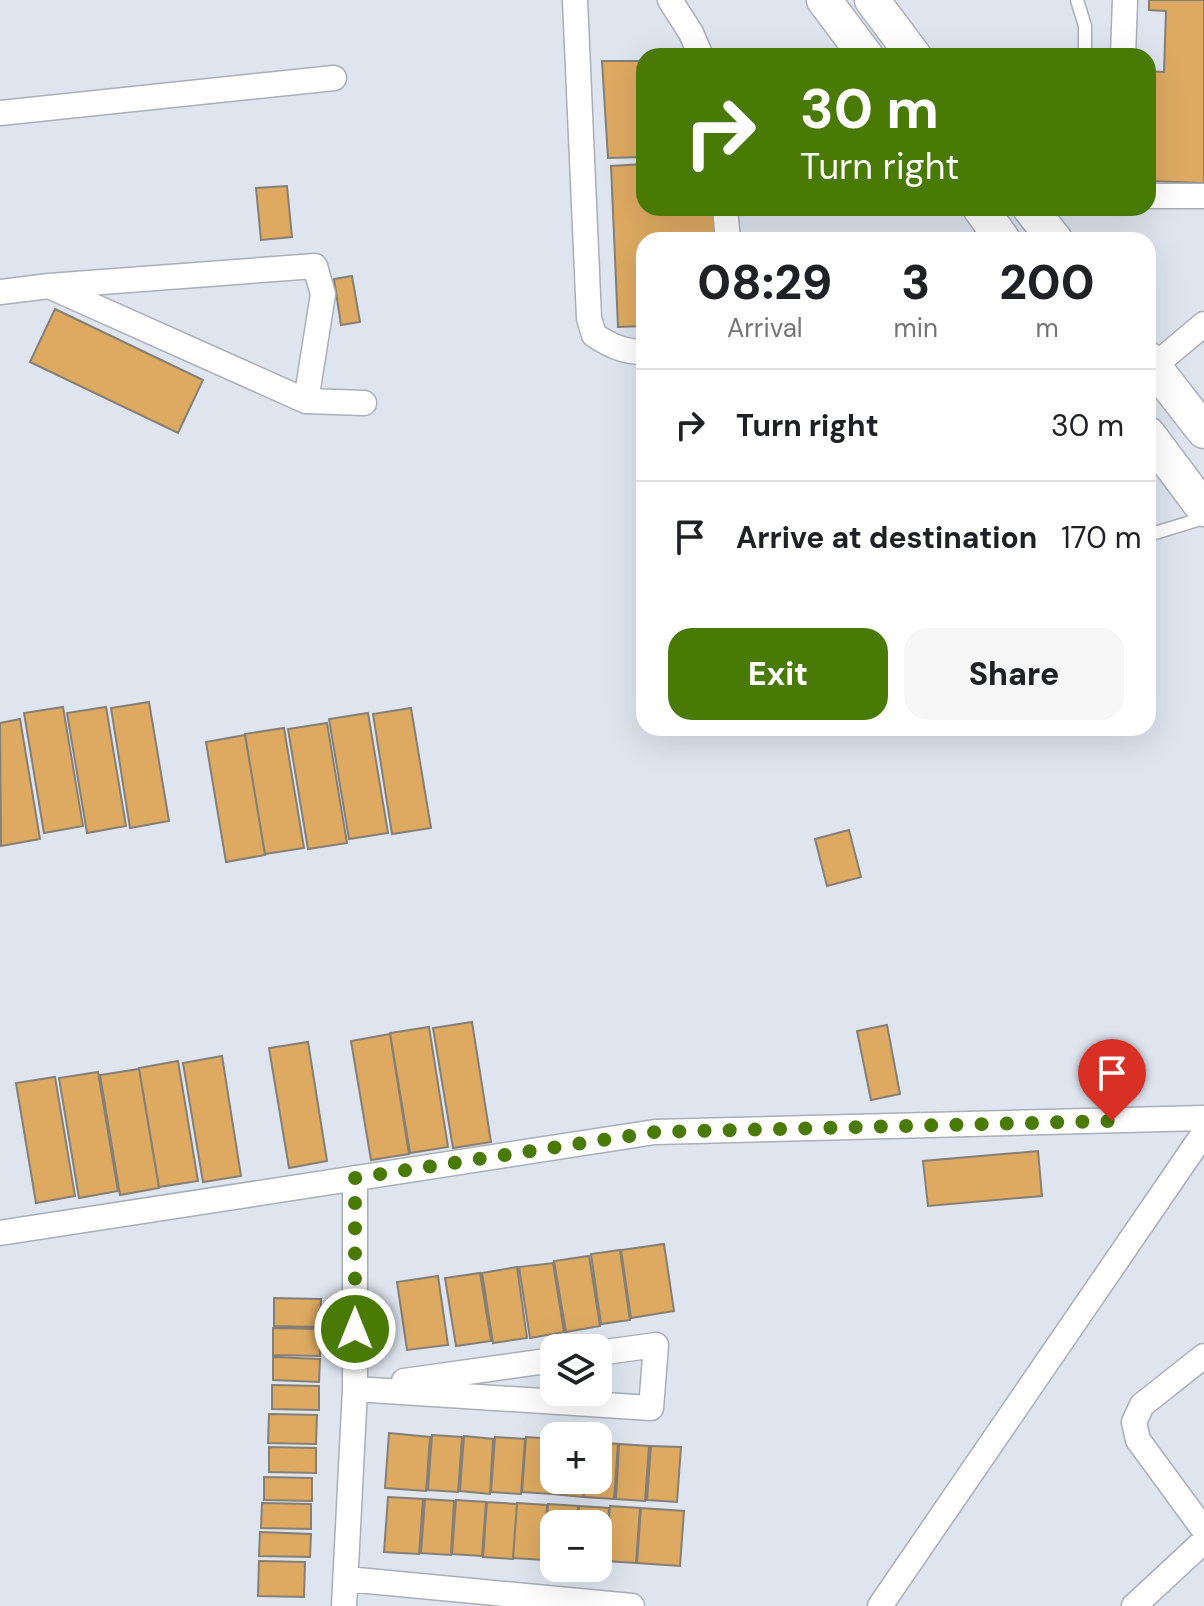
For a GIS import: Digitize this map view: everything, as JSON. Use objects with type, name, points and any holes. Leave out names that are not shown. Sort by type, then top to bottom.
[{"type":"street","points":[[575,0],[589,318],[594,335],[624,351],[636,352]]},
{"type":"street","points":[[670,0],[698,48]]},
{"type":"street","points":[[824,0],[860,48]]},
{"type":"street","points":[[872,0],[908,48]]},
{"type":"street","points":[[1123,48],[1125,0]]},
{"type":"street","points":[[0,113],[334,78]]},
{"type":"street","points":[[1156,196],[1204,196]]},
{"type":"street","points":[[0,292],[315,266],[323,294],[306,401]]},
{"type":"street","points":[[49,286],[306,401],[364,403]]},
{"type":"street","points":[[1156,359],[1204,324]]},
{"type":"street","points":[[1156,369],[1204,431]]},
{"type":"street","points":[[1156,445],[1204,509]]},
{"type":"street","points":[[0,1233],[655,1132],[1204,1118]]},
{"type":"street","points":[[880,1606],[1204,1133]]},
{"type":"street","points":[[344,1606],[355,1389],[355,1178]]},
{"type":"street","points":[[612,1351],[656,1345],[651,1408],[612,1405]]},
{"type":"street","points":[[1204,1356],[1142,1405],[1134,1422],[1138,1440],[1204,1530]]},
{"type":"street","points":[[355,1389],[540,1362]]},
{"type":"street","points":[[355,1389],[540,1401]]},
{"type":"street","points":[[1134,1606],[1204,1541]]},
{"type":"street","points":[[347,1579],[632,1606]]},
{"type":"lane","points":[[1077,0],[1085,26],[1085,48]]},
{"type":"lane","points":[[1156,533],[1204,518]]},
{"type":"building","points":[[1149,0],[1204,0],[1204,183],[1156,181],[1156,72],[1164,72],[1166,11],[1149,10]]},
{"type":"building","points":[[602,61],[636,61],[636,157],[608,158]]},
{"type":"building","points":[[636,164],[636,216],[714,216],[716,232],[636,232],[636,326],[618,327],[611,166]]},
{"type":"building","points":[[287,186],[292,237],[261,240],[256,188]]},
{"type":"building","points":[[352,276],[360,322],[341,325],[334,279]]},
{"type":"building","points":[[55,309],[203,380],[178,433],[30,362]]},
{"type":"building","points":[[149,702],[169,821],[130,828],[111,708]]},
{"type":"building","points":[[63,707],[83,826],[44,833],[24,713]]},
{"type":"building","points":[[106,707],[126,826],[87,833],[67,713]]},
{"type":"building","points":[[411,708],[431,828],[392,834],[373,714]]},
{"type":"building","points":[[368,713],[388,833],[349,839],[329,719]]},
{"type":"building","points":[[20,719],[40,839],[1,846],[0,723]]},
{"type":"building","points":[[327,723],[347,843],[308,849],[288,729]]},
{"type":"building","points":[[284,728],[304,848],[265,854],[245,734]]},
{"type":"building","points":[[245,735],[265,855],[226,862],[206,742]]},
{"type":"building","points":[[849,830],[861,877],[827,886],[815,839]]},
{"type":"building","points":[[472,1022],[491,1142],[453,1148],[433,1028]]},
{"type":"building","points":[[887,1025],[900,1094],[871,1100],[857,1031]]},
{"type":"building","points":[[429,1027],[448,1147],[410,1153],[390,1033]]},
{"type":"building","points":[[390,1034],[409,1154],[371,1160],[351,1041]]},
{"type":"building","points":[[308,1042],[327,1161],[289,1168],[269,1048]]},
{"type":"building","points":[[222,1056],[241,1176],[203,1182],[183,1063]]},
{"type":"building","points":[[178,1061],[198,1181],[159,1187],[139,1068]]},
{"type":"building","points":[[139,1069],[159,1188],[120,1195],[100,1075]]},
{"type":"building","points":[[98,1072],[118,1191],[79,1198],[59,1078]]},
{"type":"building","points":[[55,1077],[75,1196],[36,1203],[16,1083]]},
{"type":"building","points":[[1038,1151],[1042,1196],[928,1206],[923,1161]]},
{"type":"building","points":[[664,1244],[674,1311],[631,1318],[621,1250]]},
{"type":"building","points":[[620,1250],[630,1320],[601,1324],[591,1254]]},
{"type":"building","points":[[589,1256],[600,1326],[566,1332],[554,1261]]},
{"type":"building","points":[[553,1263],[564,1332],[530,1338],[519,1267]]},
{"type":"building","points":[[517,1267],[527,1338],[493,1343],[482,1273]]},
{"type":"building","points":[[480,1273],[491,1341],[456,1346],[445,1278]]},
{"type":"building","points":[[438,1276],[448,1345],[407,1350],[397,1282]]},
{"type":"building","points":[[274,1298],[321,1299],[320,1327],[274,1326]]},
{"type":"building","points":[[273,1328],[321,1329],[320,1356],[273,1355]]},
{"type":"building","points":[[273,1357],[320,1359],[319,1382],[273,1380]]},
{"type":"building","points":[[272,1385],[319,1386],[319,1410],[272,1409]]},
{"type":"building","points":[[269,1414],[317,1415],[316,1444],[268,1443]]},
{"type":"building","points":[[389,1433],[430,1437],[426,1491],[385,1488]]},
{"type":"building","points":[[432,1435],[462,1437],[458,1492],[428,1490]]},
{"type":"building","points":[[464,1436],[493,1439],[490,1494],[460,1491]]},
{"type":"building","points":[[495,1437],[525,1439],[521,1494],[491,1492]]},
{"type":"building","points":[[526,1437],[540,1438],[540,1493],[522,1492]]},
{"type":"building","points":[[612,1443],[618,1444],[614,1499],[584,1497],[584,1494],[612,1494]]},
{"type":"building","points":[[619,1444],[649,1446],[645,1501],[616,1499]]},
{"type":"building","points":[[651,1446],[681,1447],[677,1502],[647,1500]]},
{"type":"building","points":[[269,1447],[316,1448],[316,1473],[269,1472]]},
{"type":"building","points":[[264,1477],[312,1478],[312,1501],[264,1500]]},
{"type":"building","points":[[553,1494],[583,1494],[583,1497]]},
{"type":"building","points":[[388,1497],[423,1499],[419,1554],[384,1552]]},
{"type":"building","points":[[425,1499],[454,1501],[451,1555],[421,1553]]},
{"type":"building","points":[[456,1500],[486,1502],[482,1556],[452,1554]]},
{"type":"building","points":[[487,1502],[517,1504],[513,1559],[483,1557]]},
{"type":"building","points":[[262,1503],[311,1504],[311,1529],[261,1528]]},
{"type":"building","points":[[517,1503],[547,1505],[547,1510],[540,1510],[540,1560],[513,1558]]},
{"type":"building","points":[[548,1504],[578,1506],[578,1510],[548,1510]]},
{"type":"building","points":[[579,1506],[609,1508],[609,1510],[579,1510]]},
{"type":"building","points":[[610,1506],[640,1508],[636,1563],[612,1561]]},
{"type":"building","points":[[641,1508],[684,1511],[680,1566],[637,1563]]},
{"type":"building","points":[[260,1532],[311,1534],[310,1557],[259,1556]]},
{"type":"building","points":[[259,1561],[305,1562],[304,1597],[258,1596]]},
{"type":"route","points":[[355,1329],[355,1178],[655,1132],[1112,1121]]}]
